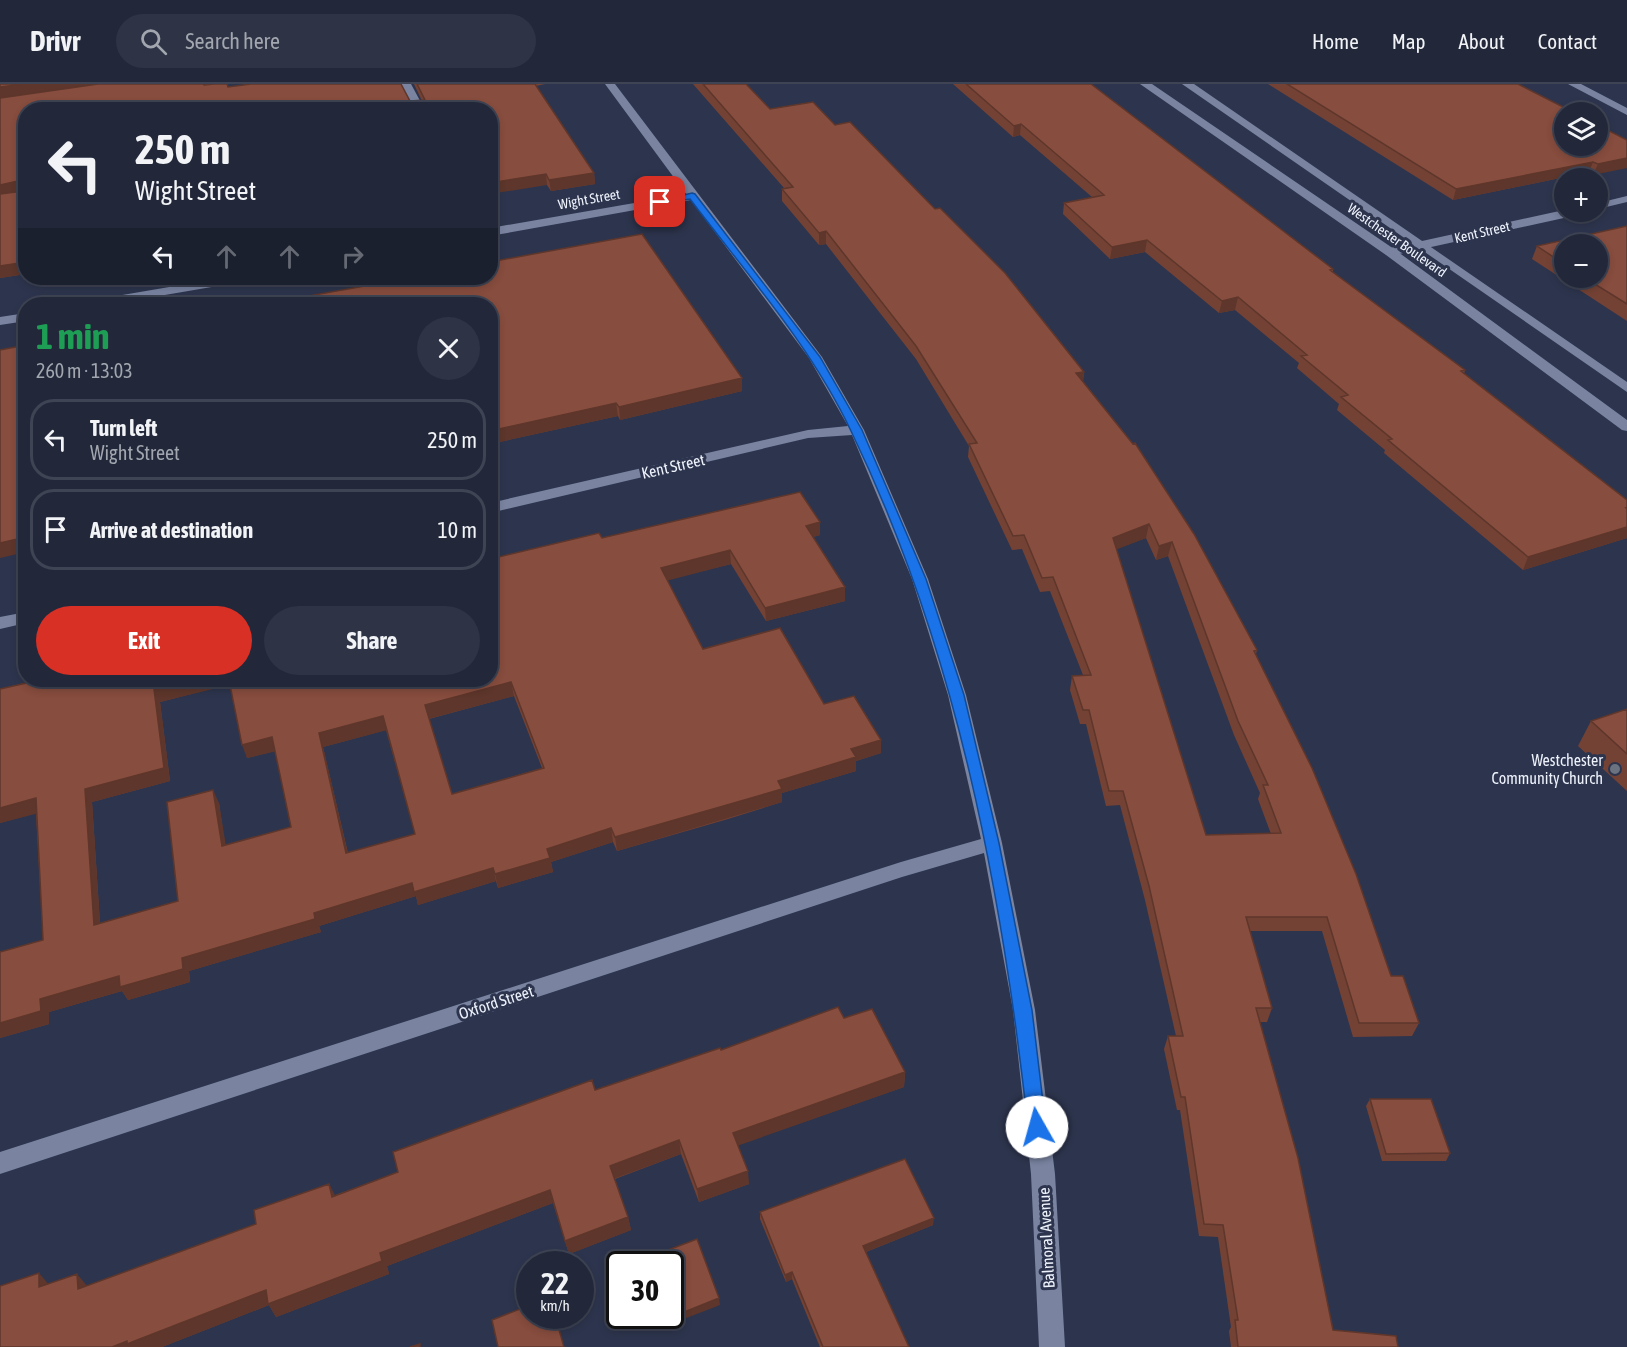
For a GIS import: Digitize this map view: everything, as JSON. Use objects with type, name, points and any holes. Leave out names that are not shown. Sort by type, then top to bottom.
[{"type":"street","points":[[406,84],[416,102]]},
{"type":"street","name":"Balmoral Avenue","points":[[610,84],[815,357],[856,430],[920,579],[957,695],[992,843],[1026,1034],[1043,1174],[1052,1347]]},
{"type":"street","name":"Westchester Boulevard","points":[[1145,84],[1390,252],[1627,427]]},
{"type":"street","name":"Westchester Boulevard","points":[[1187,84],[1627,388]]},
{"type":"street","points":[[1573,84],[1627,112]]},
{"type":"street","name":"Wight Street","points":[[498,231],[692,196]]},
{"type":"street","points":[[1608,204],[1627,200]]},
{"type":"street","name":"Kent Street","points":[[1390,252],[1554,216]]},
{"type":"street","points":[[133,297],[202,285]]},
{"type":"street","points":[[0,321],[18,318]]},
{"type":"street","name":"Kent Street","points":[[498,506],[808,434],[856,430]]},
{"type":"street","points":[[0,623],[18,619]]},
{"type":"street","name":"Oxford Street","points":[[0,1163],[901,870],[992,843]]},
{"type":"building","points":[[0,84],[24,84],[0,87]]},
{"type":"building","points":[[98,84],[227,84],[228,87],[251,84],[401,84],[410,101],[425,100],[417,84],[535,84],[594,173],[549,180],[546,174],[498,182],[498,102],[18,102],[18,181],[0,185],[0,98]]},
{"type":"building","points":[[703,84],[746,84],[770,109],[813,102],[835,125],[850,122],[935,209],[940,208],[1005,273],[1084,372],[1076,373],[1133,444],[1135,443],[1194,534],[1257,650],[1254,651],[1312,768],[1356,874],[1391,976],[1403,976],[1419,1023],[1359,1023],[1327,917],[1246,917],[1272,1008],[1256,1008],[1298,1158],[1333,1330],[1396,1336],[1398,1347],[1238,1347],[1235,1320],[1238,1320],[1223,1225],[1204,1224],[1185,1097],[1181,1097],[1168,1036],[1183,1036],[1149,886],[1123,791],[1109,791],[1089,710],[1083,710],[1072,676],[1091,675],[1053,577],[1042,578],[1024,535],[1013,536],[969,444],[977,443],[916,346],[826,231],[819,233],[782,189],[793,187]],"holes":[[[1149,524],[1159,546],[1172,542],[1238,721],[1268,785],[1263,785],[1281,833],[1206,835],[1113,538]]]},
{"type":"building","points":[[966,84],[1091,84],[1333,269],[1330,270],[1465,370],[1461,371],[1627,500],[1627,527],[1528,557],[1388,440],[1392,439],[1341,397],[1348,395],[1301,356],[1307,355],[1238,297],[1222,301],[1147,240],[1112,247],[1064,203],[1104,195],[1021,124],[1014,126]]},
{"type":"building","points":[[1287,84],[1518,84],[1554,102],[1554,156],[1608,156],[1608,130],[1627,140],[1627,158],[1598,164],[1593,162],[1554,168],[1456,189]]},
{"type":"building","points":[[18,192],[18,263],[0,266],[0,194]]},
{"type":"building","points":[[1627,226],[1627,304],[1601,288],[1608,288],[1608,234],[1591,234]]},
{"type":"building","points":[[642,234],[742,378],[619,407],[616,403],[498,429],[498,297],[303,297],[365,285],[498,285],[498,261]]},
{"type":"building","points":[[1554,242],[1554,257],[1537,246]]},
{"type":"building","points":[[18,347],[18,539],[0,543],[0,350]]},
{"type":"building","points":[[800,492],[820,522],[806,526],[845,587],[765,608],[730,550],[661,568],[703,649],[780,628],[824,704],[854,696],[881,740],[851,749],[856,757],[778,781],[782,789],[615,837],[611,828],[547,849],[550,858],[495,874],[493,868],[414,892],[412,883],[314,913],[315,919],[182,958],[183,969],[120,987],[119,976],[40,999],[41,1011],[0,1023],[0,952],[43,940],[36,798],[0,808],[0,689],[18,685],[18,687],[162,687],[154,689],[164,768],[85,789],[94,925],[178,901],[167,802],[213,790],[222,846],[291,827],[272,737],[242,745],[230,687],[492,687],[425,705],[452,794],[544,768],[511,682],[498,685],[498,557],[599,533],[602,538]],"holes":[[[383,716],[415,834],[346,853],[319,733]]]},
{"type":"building","points":[[1627,709],[1627,754],[1591,721]]},
{"type":"building","points":[[838,1007],[844,1018],[872,1009],[905,1072],[733,1133],[748,1171],[697,1189],[679,1140],[610,1166],[628,1217],[565,1241],[550,1190],[380,1253],[382,1261],[268,1304],[266,1290],[127,1344],[127,1341],[112,1347],[0,1347],[0,1286],[39,1273],[39,1287],[77,1274],[78,1289],[256,1224],[254,1210],[329,1184],[332,1197],[398,1172],[393,1152],[592,1080],[595,1090],[720,1048],[721,1050]]},
{"type":"building","points":[[1370,1099],[1431,1099],[1450,1153],[1386,1154]]},
{"type":"building","points":[[905,1159],[934,1218],[863,1246],[909,1347],[823,1347],[792,1272],[785,1275],[760,1212]]},
{"type":"building","points":[[697,1239],[719,1298],[684,1312],[684,1251],[666,1251]]},
{"type":"building","points":[[516,1311],[516,1329],[559,1329],[564,1347],[498,1347],[492,1320]]},
{"type":"place","name":"Westchester Community Church","points":[[1615,769]]},
{"type":"route","points":[[660,202],[692,196],[815,357],[856,430],[920,579],[957,695],[992,843],[1024,1010],[1037,1127]]}]
